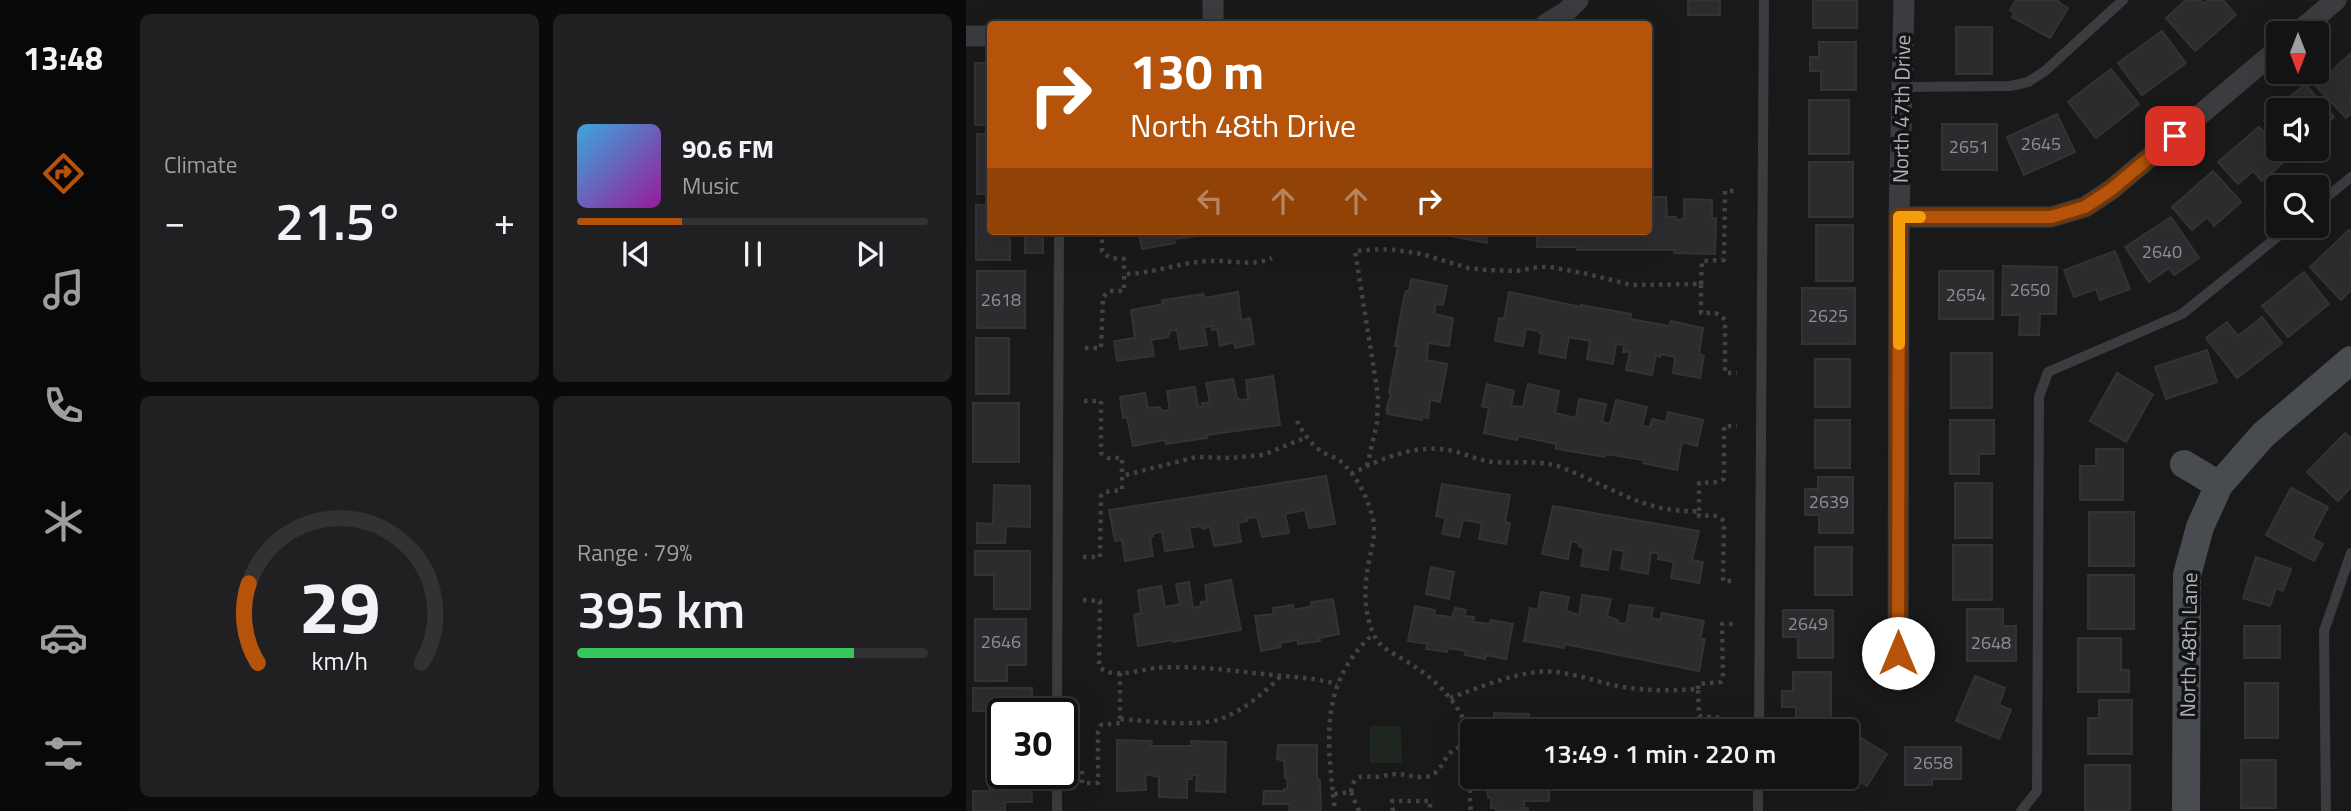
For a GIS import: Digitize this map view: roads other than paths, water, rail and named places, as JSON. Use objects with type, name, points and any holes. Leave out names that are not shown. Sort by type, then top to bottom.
[{"type":"street","points":[[1213,0],[1213,21]]},
{"type":"street","name":"North 47th Drive","points":[[1898,681],[1899,217],[1904,0]]},
{"type":"street","points":[[2311,21],[2336,0]]},
{"type":"street","points":[[1553,21],[1573,12]]},
{"type":"street","points":[[966,36],[987,37]]},
{"type":"street","points":[[1899,217],[2051,217],[2085,207],[2112,189],[2266,59]]},
{"type":"street","name":"North 48th Lane","points":[[2186,811],[2188,575],[2200,527],[2219,485],[2263,435],[2351,359]]},
{"type":"street","points":[[2184,464],[2219,485]]},
{"type":"lane","points":[[1759,719],[1764,0]]},
{"type":"lane","points":[[1903,88],[2010,86],[2028,82],[2045,71],[2123,0]]},
{"type":"lane","points":[[2329,195],[2351,177]]},
{"type":"lane","points":[[1057,698],[1059,235]]},
{"type":"lane","points":[[2021,811],[2037,791],[2039,397],[2048,372],[2182,314],[2276,238]]},
{"type":"lane","points":[[2326,811],[2324,631],[2351,554]]},
{"type":"lane","points":[[1057,789],[1057,811]]},
{"type":"lane","points":[[1758,789],[1758,811]]}]
